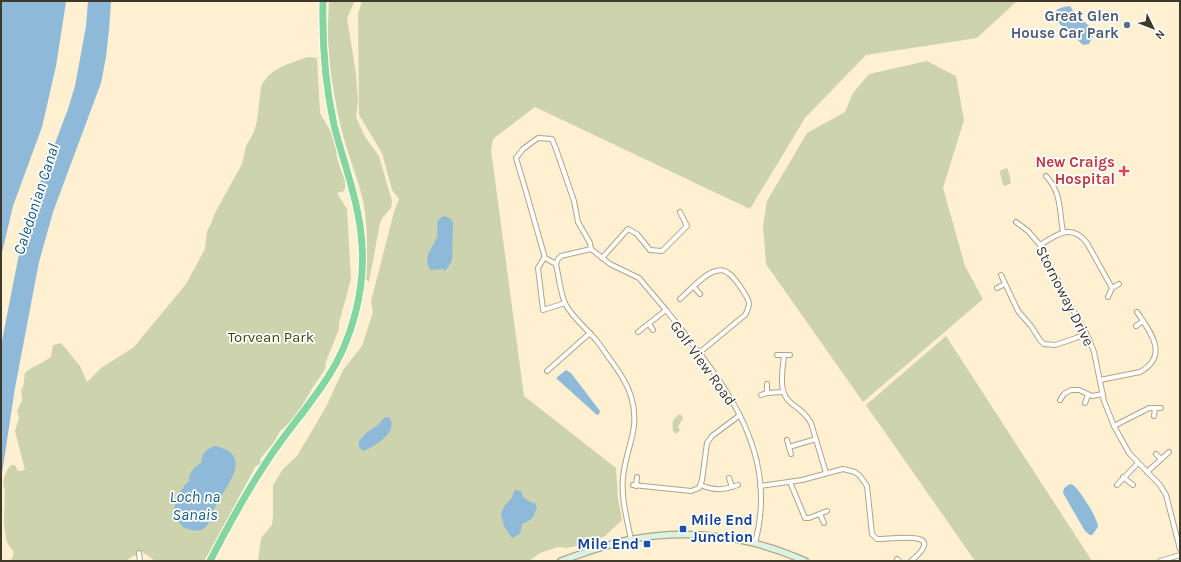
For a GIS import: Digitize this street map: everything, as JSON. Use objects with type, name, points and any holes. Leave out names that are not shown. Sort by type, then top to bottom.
[{"type":"highway","points":[[210,561],[269,457],[329,376],[348,338],[359,296],[362,276],[360,221],[336,130],[326,83],[323,56],[323,1]]},
{"type":"street","points":[[565,303],[543,310],[538,268],[544,258],[516,158],[523,149],[538,138],[552,139],[574,201],[578,222],[592,249],[610,264],[639,278],[666,310]]},
{"type":"street","points":[[1046,176],[1054,184],[1059,198],[1060,218],[1063,232]]},
{"type":"street","points":[[602,258],[628,229],[637,234],[650,250],[662,251],[687,226],[680,212]]},
{"type":"street","name":"Stornoway Drive","points":[[1016,222],[1028,231],[1040,245],[1086,333],[1094,352],[1103,394],[1114,426],[1123,444],[1138,463],[1160,485],[1166,495],[1180,549]]},
{"type":"street","points":[[1040,245],[1063,232],[1071,232],[1083,238],[1112,288]]},
{"type":"street","points":[[592,249],[561,256],[556,264],[565,303],[597,341],[622,376],[631,395],[634,406],[633,439],[626,463],[623,484],[624,500],[631,540]]},
{"type":"street","points":[[544,258],[556,264]]},
{"type":"street","points":[[680,299],[708,274],[722,270],[733,277],[749,302],[745,315],[699,353]]},
{"type":"street","points":[[1001,275],[1018,311],[1044,344],[1055,345],[1086,333]]},
{"type":"street","points":[[997,288],[1005,284]]},
{"type":"street","points":[[1108,297],[1112,288],[1120,284]]},
{"type":"street","points":[[694,287],[700,294]]},
{"type":"street","name":"Golf View Road","points":[[638,332],[666,310],[722,384],[740,415],[753,447],[760,486],[760,511],[755,543]]},
{"type":"street","points":[[1100,380],[1140,372],[1154,359],[1156,346],[1155,341],[1137,312]]},
{"type":"street","points":[[1136,326],[1143,321]]},
{"type":"street","points":[[648,324],[654,330]]},
{"type":"street","points":[[547,370],[590,333]]},
{"type":"street","points":[[777,355],[790,354]]},
{"type":"street","points":[[784,355],[783,392],[789,401],[808,416],[826,472]]},
{"type":"street","points":[[767,384],[767,393]]},
{"type":"street","points":[[1060,400],[1064,394],[1071,390],[1079,390],[1092,396],[1103,394]]},
{"type":"street","points":[[761,395],[783,392]]},
{"type":"street","points":[[1085,403],[1088,395]]},
{"type":"street","points":[[1154,416],[1155,408]]},
{"type":"street","points":[[1114,426],[1146,410],[1161,408]]},
{"type":"street","points":[[637,477],[635,485],[691,491],[699,488],[701,485],[707,443],[712,436],[740,415]]},
{"type":"street","points":[[790,447],[816,439]]},
{"type":"street","points":[[788,440],[791,454]]},
{"type":"street","points":[[1147,472],[1169,452]]},
{"type":"street","points":[[1156,454],[1161,458]]},
{"type":"street","points":[[1117,485],[1138,463]]},
{"type":"street","points":[[760,486],[790,482],[843,469],[855,472],[867,486],[871,530],[874,537],[877,539],[917,537],[923,541],[924,545],[922,552],[911,561]]},
{"type":"street","points":[[1123,477],[1133,485]]},
{"type":"street","points":[[729,478],[732,487]]},
{"type":"street","points":[[790,482],[803,516],[807,519],[827,512]]},
{"type":"street","points":[[701,485],[713,490],[720,490],[738,485]]},
{"type":"street","points":[[820,514],[824,523]]},
{"type":"street","points":[[561,561],[605,546],[631,540],[682,534],[720,536],[755,543],[805,561]]},
{"type":"street","points":[[139,553],[140,561]]},
{"type":"street","points":[[1160,561],[1180,555]]},
{"type":"green space","points":[[329,1],[355,1],[347,18],[356,73],[358,102],[356,117],[365,137],[379,156],[392,201],[391,208],[380,223],[369,282],[366,279],[367,234],[365,211],[360,189],[341,128],[331,72],[328,48]]},
{"type":"green space","points":[[362,1],[1017,1],[977,38],[866,55],[805,118],[750,209],[535,107],[493,139],[491,150],[524,396],[616,468],[618,498],[622,520],[605,536],[586,544],[567,548],[558,547],[540,553],[529,561],[258,561],[261,538],[272,525],[273,485],[283,469],[297,456],[326,407],[343,370],[362,346],[373,312],[371,301],[394,212],[399,199],[392,190],[382,153],[359,115],[358,14]]},
{"type":"green space","name":"Torvean Park","points":[[307,57],[317,58],[320,113],[331,132],[336,148],[337,158],[345,181],[344,191],[337,193],[347,209],[351,279],[339,323],[339,329],[325,364],[324,371],[297,415],[280,431],[274,442],[260,459],[261,463],[255,467],[204,561],[155,561],[143,552],[138,552],[137,555],[126,561],[7,561],[12,559],[13,553],[5,536],[5,491],[3,484],[5,474],[11,465],[15,465],[18,471],[25,470],[15,431],[19,418],[17,411],[22,400],[21,390],[24,384],[25,373],[51,357],[53,345],[61,343],[80,366],[87,382],[101,368],[134,347],[186,284],[205,249],[207,231],[215,213],[242,164],[246,146],[254,132],[257,121],[261,87],[269,75],[274,71]]},
{"type":"green space","points":[[927,61],[956,76],[964,120],[943,188],[965,266],[983,299],[863,402],[766,264],[763,226],[767,201],[807,133],[845,112],[853,93],[869,74]]},
{"type":"green space","points":[[1007,168],[1011,183],[1005,186],[1003,185],[1000,172],[1001,170]]},
{"type":"green space","points":[[946,336],[1092,561],[975,561],[866,405]]},
{"type":"green space","points":[[680,414],[683,418],[678,427],[680,430],[676,434],[673,431],[673,423],[674,419]]},
{"type":"water","points":[[1,1],[66,2],[56,66],[42,127],[13,206],[1,257]]},
{"type":"water","name":"Caledonian Canal","points":[[88,1],[111,1],[106,57],[101,83],[53,212],[39,262],[15,388],[1,480],[1,346],[18,259],[28,220],[35,196],[68,109],[75,86],[86,26]]},
{"type":"water","points":[[1070,6],[1075,14],[1088,25],[1094,34],[1089,44],[1083,45],[1053,16],[1057,10],[1062,7]]},
{"type":"water","points":[[445,216],[451,219],[453,223],[452,260],[445,271],[443,269],[431,270],[428,266],[427,257],[437,237],[437,225],[439,219]]},
{"type":"water","points":[[566,370],[571,373],[600,411],[599,414],[597,415],[556,378]]},
{"type":"water","points":[[385,417],[390,418],[390,431],[380,442],[363,451],[359,447],[359,441]]},
{"type":"water","name":"Loch na Sanais","points":[[214,446],[227,450],[233,456],[236,463],[231,480],[216,505],[207,526],[199,531],[183,527],[174,513],[174,508],[180,492],[189,481],[191,472],[201,463],[204,452]]},
{"type":"water","points":[[1070,484],[1075,486],[1095,518],[1098,527],[1092,535],[1085,531],[1063,493],[1064,488]]},
{"type":"water","points":[[515,490],[521,491],[523,497],[532,503],[535,503],[537,507],[532,518],[522,524],[520,534],[512,538],[504,526],[501,514]]},
{"type":"place","name":"Great Glen House Car Park","points":[[1127,25]]},
{"type":"place","name":"New Craigs Hospital","points":[[1124,171]]},
{"type":"place","name":"Mile End Junction","points":[[683,529]]},
{"type":"place","name":"Mile End","points":[[647,544]]}]
